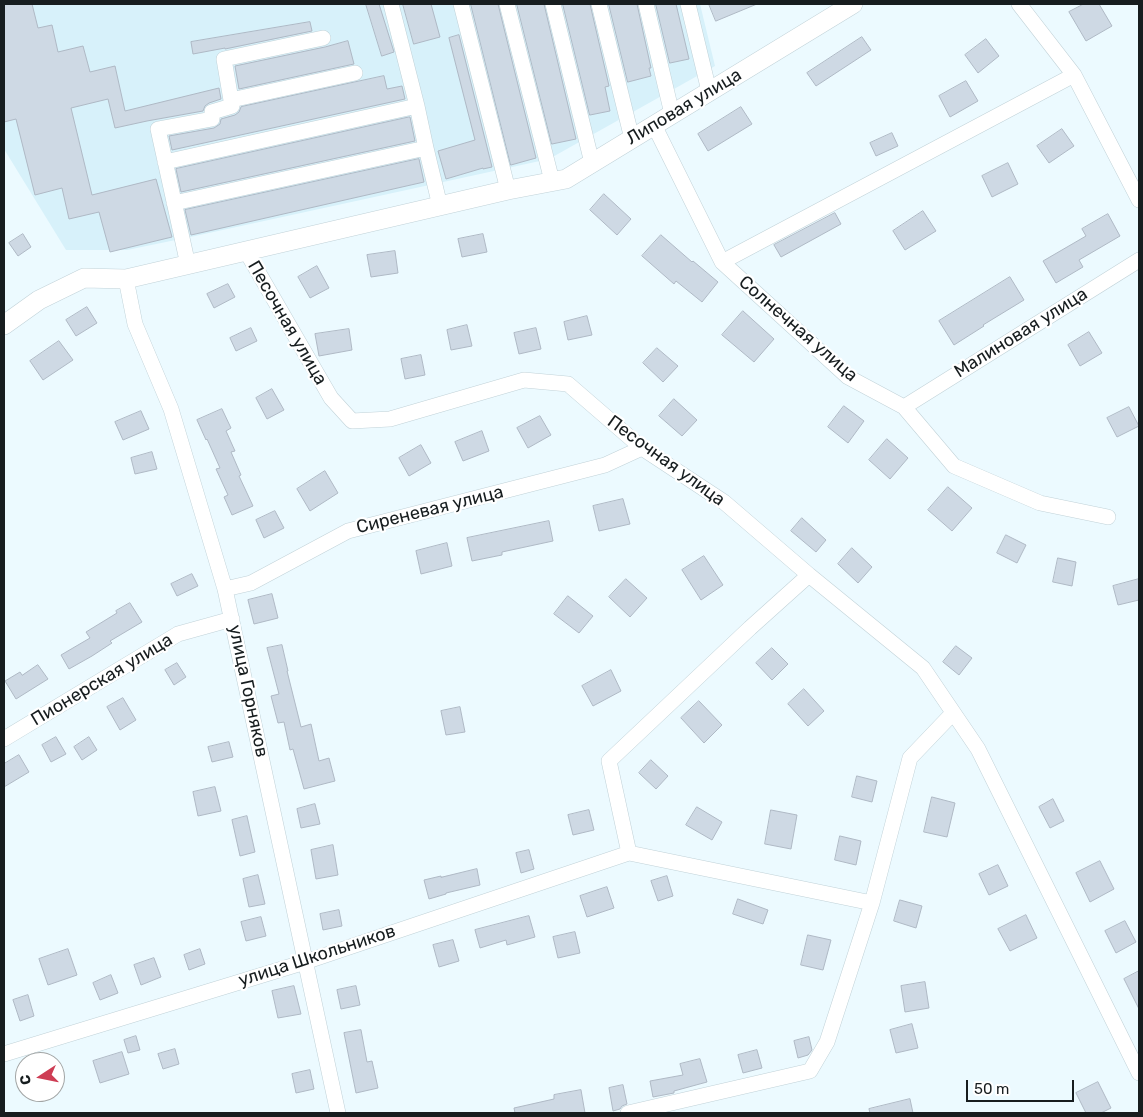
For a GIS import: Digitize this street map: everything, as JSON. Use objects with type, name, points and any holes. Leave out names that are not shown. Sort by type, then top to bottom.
[{"type":"main road","name":"Липовая улица","points":[[4,325],[39,300],[84,278],[126,278],[508,190],[566,179],[853,4]]},
{"type":"street","points":[[391,4],[440,206]]},
{"type":"street","points":[[462,4],[508,190]]},
{"type":"street","points":[[507,4],[552,181]]},
{"type":"street","points":[[554,4],[592,163]]},
{"type":"street","points":[[599,4],[632,139]]},
{"type":"street","points":[[646,4],[672,114]]},
{"type":"street","points":[[688,4],[710,91]]},
{"type":"street","points":[[1018,4],[1074,75],[1139,200]]},
{"type":"street","points":[[188,265],[158,129],[212,119],[212,112],[232,106],[224,59],[323,38]]},
{"type":"street","points":[[231,100],[355,74]]},
{"type":"street","points":[[722,262],[1074,75]]},
{"type":"street","points":[[165,162],[417,106]]},
{"type":"street","name":"Солнечная улица","points":[[654,125],[722,262],[848,377],[904,407],[954,466],[1040,503],[1108,517]]},
{"type":"street","points":[[174,203],[426,148]]},
{"type":"street","name":"Песочная улица","points":[[246,251],[331,398],[352,421],[390,419],[524,380],[568,384],[642,448],[724,502],[809,575],[923,668],[978,749],[1139,1073]]},
{"type":"street","name":"Малиновая улица","points":[[904,407],[1139,260]]},
{"type":"street","name":"улица Горняков","points":[[126,278],[135,324],[171,410],[225,589],[338,1113]]},
{"type":"street","name":"Сиреневая улица","points":[[225,589],[251,584],[348,531],[605,465],[642,448]]},
{"type":"street","points":[[809,575],[609,760],[629,853],[872,904]]},
{"type":"street","name":"Пионерская улица","points":[[4,739],[178,634],[232,619]]},
{"type":"street","points":[[628,1113],[810,1071],[827,1042],[872,904],[910,758],[953,713]]},
{"type":"street","name":"улица Школьников","points":[[4,1052],[305,962],[629,853]]},
{"type":"shaded area","points":[[4,4],[700,4],[715,66],[549,159],[127,250],[66,250],[4,149]]},
{"type":"building","points":[[4,4],[32,4],[38,28],[52,25],[58,52],[83,46],[90,72],[115,66],[125,111],[219,88],[221,99],[209,103],[203,111],[115,128],[108,99],[71,108],[92,195],[156,179],[172,237],[110,252],[99,212],[69,219],[62,188],[35,195],[16,119],[4,122]]},
{"type":"building","points":[[366,4],[379,4],[394,52],[382,56]]},
{"type":"building","points":[[403,4],[431,4],[440,37],[414,44]]},
{"type":"building","points":[[471,4],[498,4],[536,158],[511,165]]},
{"type":"building","points":[[517,4],[544,4],[576,139],[552,144]]},
{"type":"building","points":[[563,4],[590,4],[609,86],[605,87],[610,111],[590,115]]},
{"type":"building","points":[[609,4],[637,4],[651,68],[649,68],[651,76],[628,82]]},
{"type":"building","points":[[656,4],[676,4],[689,59],[670,63]]},
{"type":"building","points":[[709,4],[757,4],[716,21]]},
{"type":"building","points":[[1084,4],[1099,4],[1112,26],[1086,41],[1069,12]]},
{"type":"building","points":[[310,22],[312,31],[193,54],[191,42]]},
{"type":"building","points":[[459,35],[492,167],[446,179],[438,151],[475,140],[449,38]]},
{"type":"building","points":[[862,37],[871,50],[816,86],[807,73]]},
{"type":"building","points":[[986,39],[999,56],[978,73],[965,55]]},
{"type":"building","points":[[348,41],[354,64],[239,89],[235,66]]},
{"type":"building","points":[[384,76],[387,89],[402,86],[405,99],[172,150],[169,136],[214,128],[220,124],[221,119],[235,115],[241,107]]},
{"type":"building","points":[[966,81],[978,101],[950,117],[939,96]]},
{"type":"building","points":[[741,107],[752,124],[708,151],[698,134]]},
{"type":"building","points":[[410,117],[415,141],[181,192],[176,169]]},
{"type":"building","points":[[1062,129],[1074,146],[1049,163],[1037,146]]},
{"type":"building","points":[[892,133],[898,146],[876,156],[870,143]]},
{"type":"building","points":[[419,159],[424,182],[191,235],[185,210]]},
{"type":"building","points":[[1008,163],[1018,184],[992,197],[982,176]]},
{"type":"building","points":[[604,194],[631,219],[617,235],[590,210]]},
{"type":"building","points":[[923,211],[936,231],[905,250],[893,231]]},
{"type":"building","points":[[835,213],[841,224],[781,257],[774,245]]},
{"type":"building","points":[[1108,214],[1120,236],[1079,260],[1083,267],[1056,283],[1043,261],[1086,236],[1082,229]]},
{"type":"building","points":[[23,234],[31,247],[18,256],[9,243]]},
{"type":"building","points":[[483,234],[487,252],[462,257],[458,239]]},
{"type":"building","points":[[661,235],[718,282],[702,302],[676,281],[674,284],[642,256]]},
{"type":"building","points":[[395,251],[398,273],[371,277],[367,255]]},
{"type":"building","points":[[317,266],[329,288],[310,298],[298,277]]},
{"type":"building","points":[[1010,277],[1024,300],[954,345],[939,321]]},
{"type":"building","points":[[228,284],[235,297],[214,308],[207,294]]},
{"type":"building","points":[[87,307],[97,323],[76,336],[66,320]]},
{"type":"building","points":[[743,311],[774,339],[754,362],[722,335]]},
{"type":"building","points":[[587,316],[592,335],[568,340],[564,322]]},
{"type":"building","points":[[467,325],[472,346],[451,350],[447,330]]},
{"type":"building","points":[[251,328],[257,341],[236,351],[230,338]]},
{"type":"building","points":[[536,328],[541,349],[519,354],[514,333]]},
{"type":"building","points":[[349,329],[352,350],[319,356],[315,334]]},
{"type":"building","points":[[1089,332],[1102,353],[1080,366],[1068,345]]},
{"type":"building","points":[[59,341],[73,360],[43,380],[30,361]]},
{"type":"building","points":[[657,348],[678,366],[663,382],[643,363]]},
{"type":"building","points":[[421,355],[425,375],[405,379],[401,359]]},
{"type":"building","points":[[272,389],[284,410],[267,419],[256,398]]},
{"type":"building","points":[[674,399],[697,420],[682,436],[659,416]]},
{"type":"building","points":[[844,406],[864,421],[848,443],[828,427]]},
{"type":"building","points":[[1129,407],[1139,426],[1117,437],[1107,418]]},
{"type":"building","points":[[222,409],[231,428],[226,431],[235,451],[231,452],[241,475],[239,476],[253,506],[232,515],[224,497],[228,495],[216,469],[220,468],[197,420]]},
{"type":"building","points":[[141,411],[149,429],[123,440],[115,422]]},
{"type":"building","points":[[540,416],[551,435],[528,448],[517,428]]},
{"type":"building","points":[[482,431],[489,451],[463,461],[455,442]]},
{"type":"building","points":[[887,439],[908,458],[890,479],[869,460]]},
{"type":"building","points":[[421,445],[431,463],[409,476],[399,458]]},
{"type":"building","points":[[152,452],[157,469],[135,474],[131,458]]},
{"type":"building","points":[[325,471],[338,493],[310,511],[297,489]]},
{"type":"building","points":[[948,487],[972,508],[952,531],[928,510]]},
{"type":"building","points":[[623,499],[630,524],[599,531],[593,506]]},
{"type":"building","points":[[275,511],[284,528],[264,538],[256,520]]},
{"type":"building","points":[[802,518],[826,540],[816,552],[791,531]]},
{"type":"building","points":[[549,521],[553,541],[502,552],[502,555],[472,561],[467,538]]},
{"type":"building","points":[[1006,535],[1026,545],[1017,563],[997,553]]},
{"type":"building","points":[[447,543],[452,566],[421,574],[416,551]]},
{"type":"building","points":[[852,548],[872,567],[858,583],[838,564]]},
{"type":"building","points":[[704,556],[723,585],[701,600],[682,570]]},
{"type":"building","points":[[1058,558],[1076,562],[1072,586],[1053,582]]},
{"type":"building","points":[[192,574],[198,586],[177,596],[171,584]]},
{"type":"building","points":[[626,579],[647,598],[630,617],[609,597]]},
{"type":"building","points":[[1139,579],[1139,600],[1118,605],[1113,586]]},
{"type":"building","points":[[272,594],[278,618],[254,624],[248,600]]},
{"type":"building","points":[[568,596],[593,616],[579,633],[554,614]]},
{"type":"building","points":[[130,603],[142,622],[110,641],[112,643],[92,656],[69,669],[61,655],[90,638],[86,632]]},
{"type":"building","points":[[282,645],[301,727],[311,724],[319,761],[329,758],[335,781],[304,789],[293,749],[290,750],[284,722],[278,723],[271,696],[279,694],[267,648]]},
{"type":"building","points":[[956,646],[972,658],[959,675],[943,662]]},
{"type":"building","points":[[772,648],[788,664],[772,680],[756,663]]},
{"type":"building","points":[[177,663],[186,677],[174,685],[165,670]]},
{"type":"building","points":[[38,665],[48,679],[16,699],[5,681],[20,672],[22,675]]},
{"type":"building","points":[[611,670],[621,691],[593,706],[582,686]]},
{"type":"building","points":[[804,689],[824,711],[808,726],[788,704]]},
{"type":"building","points":[[123,698],[136,720],[120,730],[107,707]]},
{"type":"building","points":[[699,701],[722,725],[704,743],[681,718]]},
{"type":"building","points":[[460,707],[465,732],[446,735],[441,711]]},
{"type":"building","points":[[56,737],[66,754],[51,762],[42,745]]},
{"type":"building","points":[[89,737],[97,750],[82,760],[74,747]]},
{"type":"building","points":[[229,742],[233,757],[212,762],[208,747]]},
{"type":"building","points":[[19,755],[29,772],[4,787],[4,764]]},
{"type":"building","points":[[651,760],[668,776],[656,789],[639,773]]},
{"type":"building","points":[[857,776],[877,781],[872,802],[852,797]]},
{"type":"building","points":[[215,787],[221,811],[198,816],[193,792]]},
{"type":"building","points":[[932,797],[955,803],[947,837],[924,832]]},
{"type":"building","points":[[1053,799],[1064,821],[1050,828],[1039,807]]},
{"type":"building","points":[[315,804],[320,824],[301,828],[297,809]]},
{"type":"building","points":[[697,807],[722,822],[712,840],[686,825]]},
{"type":"building","points":[[589,810],[594,830],[573,835],[568,815]]},
{"type":"building","points":[[771,810],[797,815],[791,849],[765,844]]},
{"type":"building","points":[[247,816],[255,852],[240,856],[232,820]]},
{"type":"building","points":[[840,836],[861,841],[856,865],[835,860]]},
{"type":"building","points":[[333,845],[338,875],[316,879],[311,850]]},
{"type":"building","points":[[529,850],[534,869],[521,873],[516,853]]},
{"type":"building","points":[[1100,861],[1114,889],[1090,902],[1076,873]]},
{"type":"building","points":[[998,865],[1008,886],[989,895],[979,874]]},
{"type":"building","points":[[477,869],[480,885],[429,899],[424,880]]},
{"type":"building","points":[[258,875],[265,904],[249,907],[243,879]]},
{"type":"building","points":[[667,876],[673,896],[658,901],[651,881]]},
{"type":"building","points":[[607,887],[614,908],[587,917],[580,896]]},
{"type":"building","points":[[738,899],[768,910],[763,924],[733,914]]},
{"type":"building","points":[[900,900],[922,906],[916,928],[894,921]]},
{"type":"building","points":[[339,910],[342,926],[323,930],[320,914]]},
{"type":"building","points":[[1026,915],[1037,938],[1010,951],[998,929]]},
{"type":"building","points":[[529,916],[535,937],[507,945],[506,940],[480,948],[475,930]]},
{"type":"building","points":[[261,917],[266,936],[246,941],[241,922]]},
{"type":"building","points":[[1125,921],[1136,942],[1116,953],[1105,931]]},
{"type":"building","points":[[575,932],[580,953],[558,958],[553,937]]},
{"type":"building","points":[[808,935],[831,940],[823,970],[801,965]]},
{"type":"building","points":[[453,940],[459,961],[439,967],[433,945]]},
{"type":"building","points":[[68,949],[77,975],[48,985],[39,959]]},
{"type":"building","points":[[200,949],[205,964],[189,970],[184,955]]},
{"type":"building","points":[[154,958],[161,977],[141,985],[134,965]]},
{"type":"building","points":[[1139,971],[1139,1009],[1124,979]]},
{"type":"building","points":[[111,975],[118,993],[100,1000],[93,983]]},
{"type":"building","points":[[925,982],[929,1008],[905,1012],[901,986]]},
{"type":"building","points":[[294,986],[301,1014],[278,1018],[272,991]]},
{"type":"building","points":[[356,986],[360,1005],[341,1009],[337,990]]},
{"type":"building","points":[[28,995],[34,1016],[20,1021],[13,1000]]},
{"type":"building","points":[[912,1024],[918,1048],[896,1053],[890,1030]]},
{"type":"building","points":[[361,1030],[367,1062],[372,1061],[378,1088],[356,1093],[344,1033]]},
{"type":"building","points":[[136,1036],[140,1050],[128,1053],[124,1040]]},
{"type":"building","points":[[809,1037],[812,1050],[808,1055],[798,1058],[794,1041]]},
{"type":"building","points":[[175,1049],[179,1064],[163,1069],[158,1054]]},
{"type":"building","points":[[757,1050],[762,1068],[743,1073],[738,1055]]},
{"type":"building","points":[[122,1052],[129,1074],[100,1083],[93,1061]]},
{"type":"building","points":[[700,1059],[707,1082],[674,1091],[674,1093],[653,1097],[650,1081],[683,1075],[680,1064]]},
{"type":"building","points":[[310,1070],[314,1089],[296,1093],[292,1074]]},
{"type":"building","points":[[1098,1082],[1111,1108],[1101,1113],[1086,1113],[1076,1093]]},
{"type":"building","points":[[623,1085],[627,1104],[613,1111],[609,1088]]},
{"type":"building","points":[[581,1090],[585,1113],[515,1113],[514,1108],[554,1099],[554,1095]]},
{"type":"building","points":[[910,1099],[913,1113],[870,1113],[869,1109]]}]
